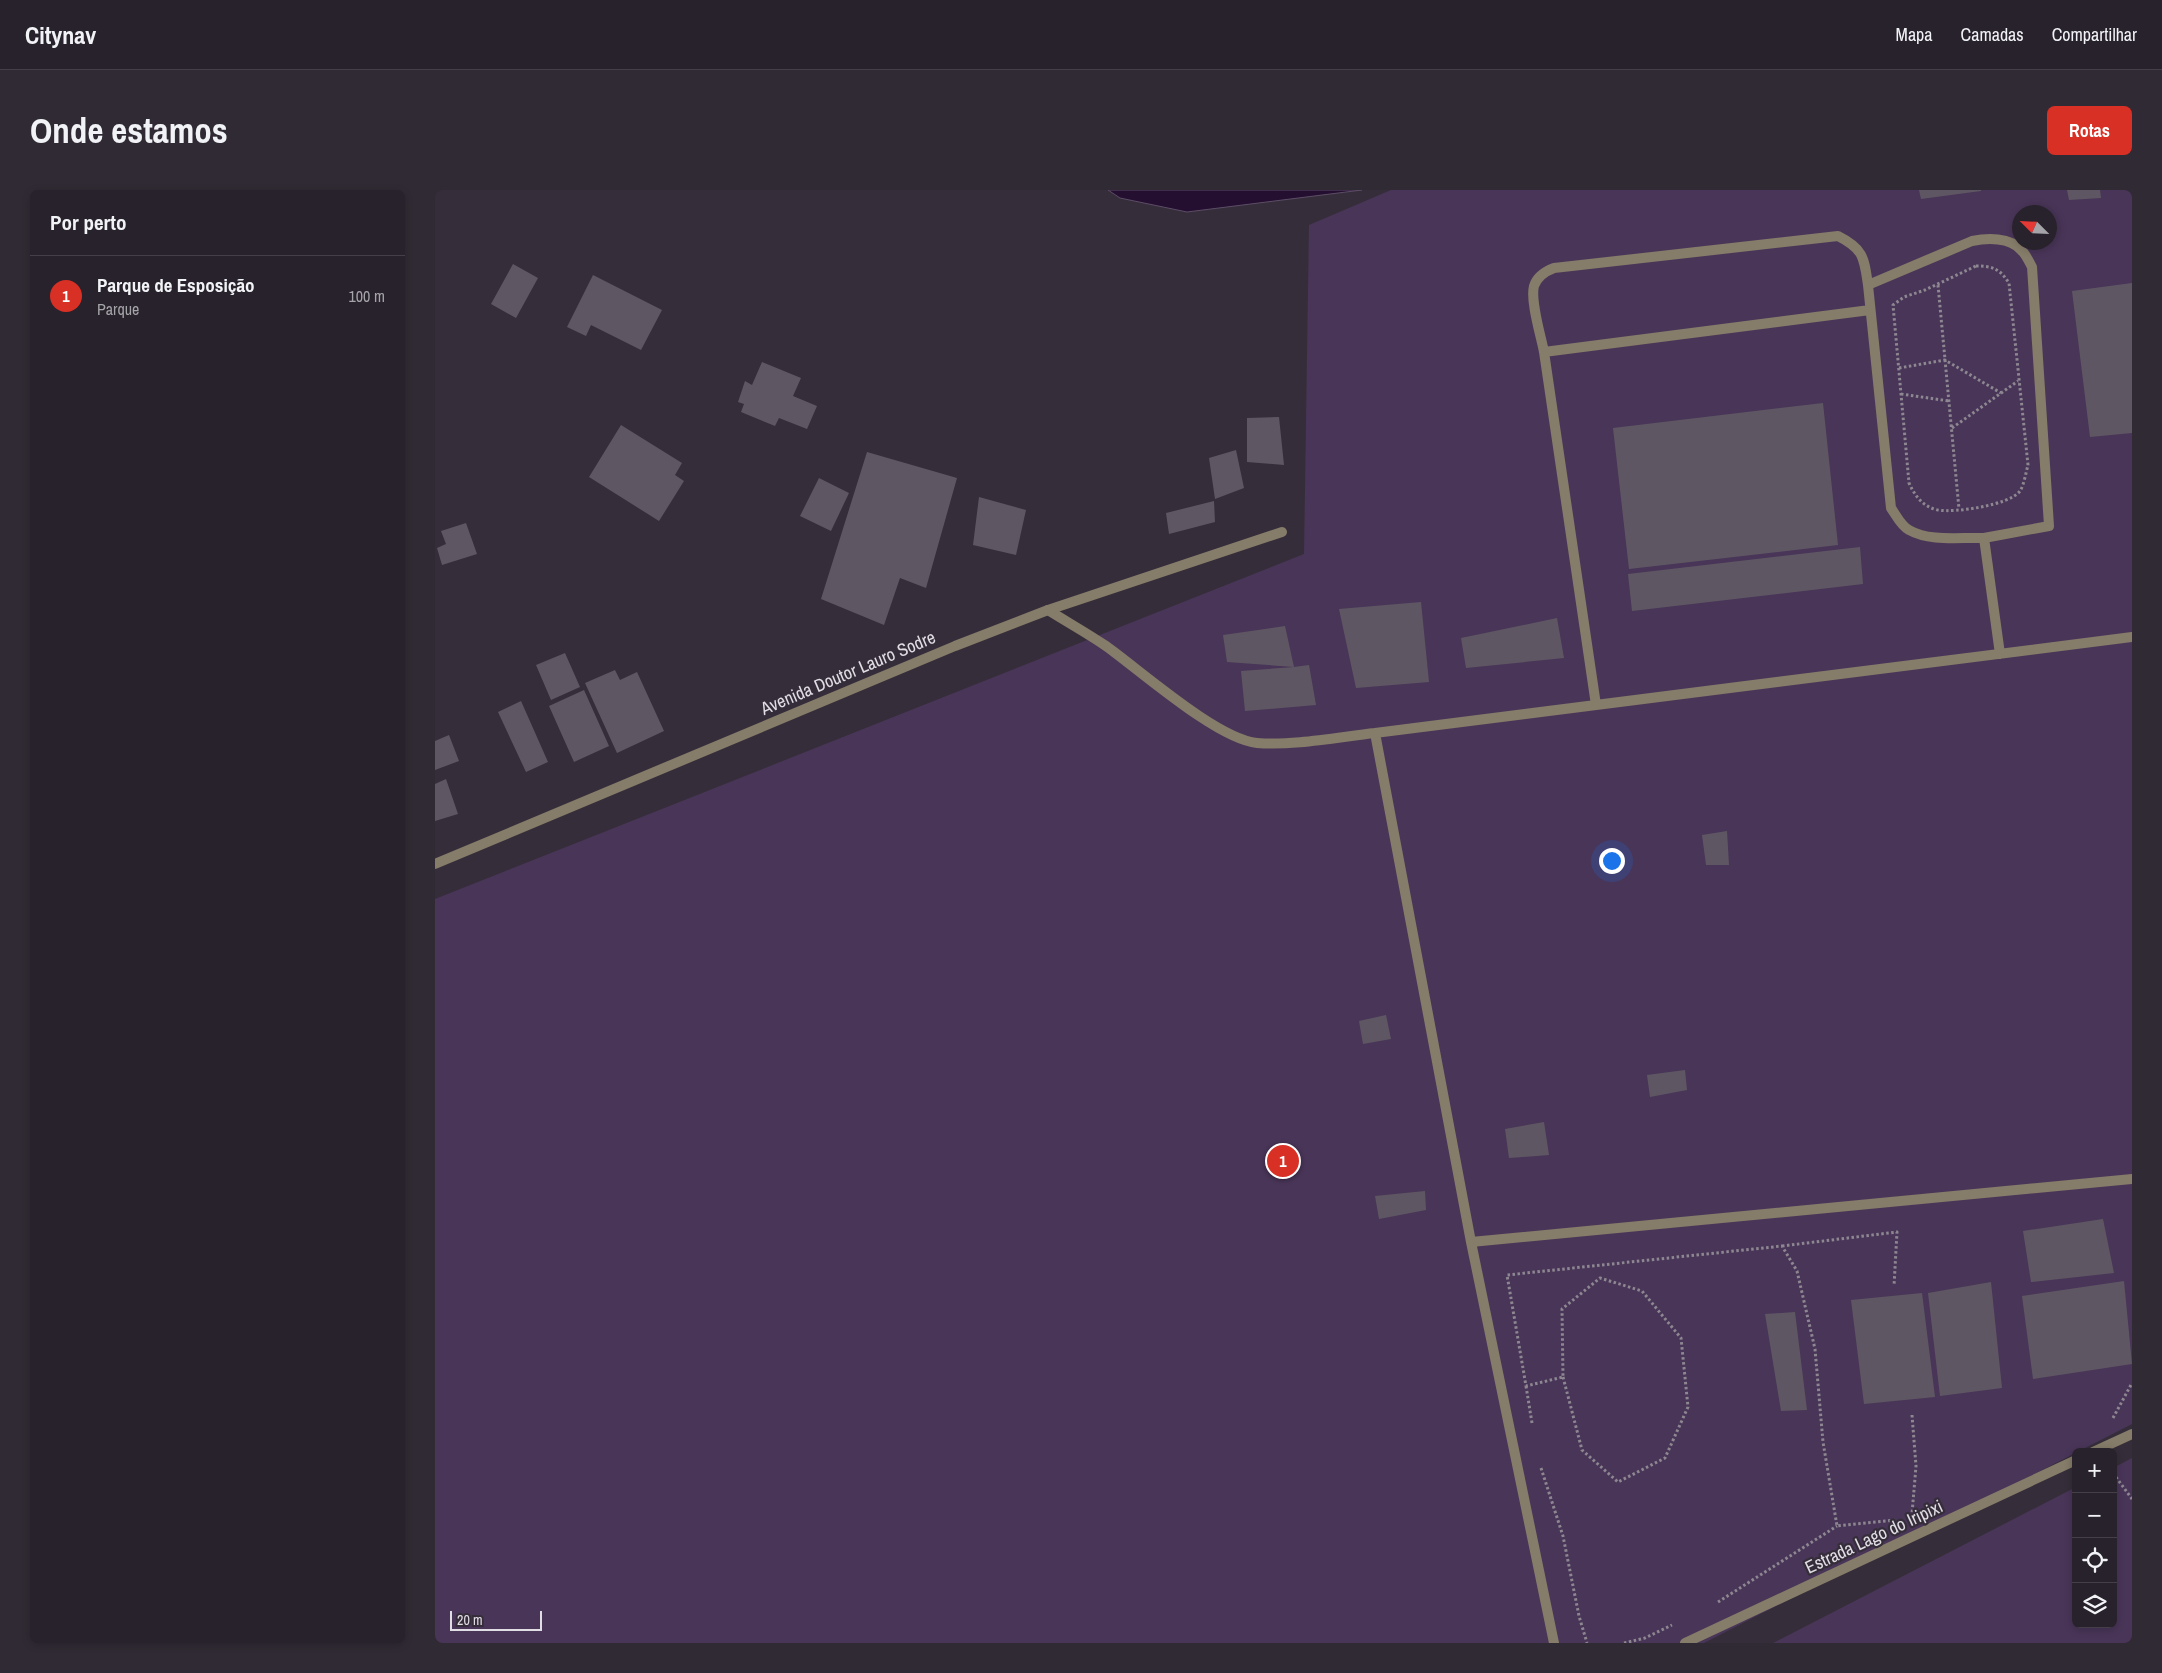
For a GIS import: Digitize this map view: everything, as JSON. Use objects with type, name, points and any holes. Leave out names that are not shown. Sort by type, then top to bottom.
[{"type":"street","points":[[1596,705],[1544,352],[1535,307],[1535,286],[1545,272],[1554,268],[1839,236],[1852,242],[1862,252],[1867,285],[1891,508],[1908,530],[1935,537],[1984,538],[2049,526],[2032,267],[2021,249],[2006,242],[1985,238],[1972,241],[1867,285]]},
{"type":"street","points":[[1544,352],[1870,310]]},
{"type":"street","name":"Avenida Doutor Lauro Sodre","points":[[435,864],[946,650],[1048,610],[1282,532]]},
{"type":"street","points":[[1984,538],[2000,654]]},
{"type":"street","points":[[1048,610],[1105,645],[1208,721],[1231,735],[1255,743],[1283,743],[1375,733],[2132,637]]},
{"type":"street","points":[[1375,733],[1471,1242],[1554,1643]]},
{"type":"street","points":[[1471,1242],[2132,1179]]},
{"type":"street","points":[[2102,1448],[2132,1434]]},
{"type":"street","name":"Estrada Lago do Iripixi","points":[[1685,1643],[2072,1462]]},
{"type":"path","points":[[1976,266],[1987,266],[2001,272],[2009,283],[2028,465],[2020,491],[2003,503],[1938,510],[1916,499],[1909,483],[1893,305],[1904,297],[1938,285],[1976,266]]},
{"type":"path","points":[[1938,285],[1959,509]]},
{"type":"path","points":[[1899,368],[1945,360],[2001,393]]},
{"type":"path","points":[[1951,428],[2020,380]]},
{"type":"path","points":[[1901,394],[1949,402]]},
{"type":"path","points":[[1533,1430],[1507,1275],[1897,1232],[1894,1286]]},
{"type":"path","points":[[1782,1246],[1797,1271],[1815,1349],[1823,1442],[1837,1526]]},
{"type":"path","points":[[1600,1278],[1642,1291],[1681,1338],[1688,1407],[1665,1458],[1618,1482],[1582,1450],[1563,1377],[1562,1308],[1600,1278]]},
{"type":"path","points":[[1526,1386],[1563,1377]]},
{"type":"path","points":[[1911,1519],[1916,1466],[1912,1415]]},
{"type":"path","points":[[1541,1465],[1563,1536],[1579,1616],[1587,1643]]},
{"type":"path","points":[[2117,1478],[2132,1499]]},
{"type":"path","points":[[1712,1605],[1837,1526],[1904,1520]]},
{"type":"path","points":[[1624,1643],[1645,1638],[1679,1621]]},
{"type":"shaded area","points":[[1108,190],[1362,190],[1187,212],[1120,198]]},
{"type":"shaded area","points":[[1391,190],[2132,190],[2132,1424],[2085,1448],[2072,1448],[2072,1455],[1704,1643],[435,1643],[435,899],[1304,554],[1309,225]]},
{"type":"shaded area","points":[[2132,1458],[2132,1643],[1773,1643],[2072,1489],[2072,1628],[2117,1628],[2117,1466]]},
{"type":"building","points":[[1919,190],[1981,190],[1981,191],[1921,199]]},
{"type":"building","points":[[2067,190],[2100,190],[2101,198],[2069,200]]},
{"type":"building","points":[[513,264],[538,278],[516,318],[491,304]]},
{"type":"building","points":[[593,275],[662,310],[641,350],[591,325],[586,336],[567,327]]},
{"type":"building","points":[[2132,283],[2132,433],[2090,437],[2072,291]]},
{"type":"building","points":[[762,362],[801,378],[793,396],[817,406],[807,429],[779,418],[775,426],[741,412],[744,404],[738,402],[745,381],[752,385]]},
{"type":"building","points":[[1823,403],[1838,545],[1629,569],[1613,428]]},
{"type":"building","points":[[1279,417],[1284,465],[1247,462],[1247,418]]},
{"type":"building","points":[[621,425],[682,463],[675,475],[684,481],[659,521],[589,477]]},
{"type":"building","points":[[1236,450],[1244,488],[1215,499],[1209,458]]},
{"type":"building","points":[[867,452],[957,478],[926,588],[900,578],[884,625],[821,599]]},
{"type":"building","points":[[819,478],[849,493],[831,531],[800,516]]},
{"type":"building","points":[[979,497],[1026,510],[1016,555],[973,545]]},
{"type":"building","points":[[1214,501],[1215,522],[1169,534],[1166,513]]},
{"type":"building","points":[[466,523],[477,554],[442,565],[437,548],[446,544],[441,531]]},
{"type":"building","points":[[1860,547],[1863,584],[1632,611],[1628,574]]},
{"type":"building","points":[[1421,602],[1429,682],[1356,688],[1339,609]]},
{"type":"building","points":[[1557,618],[1564,658],[1466,668],[1461,638]]},
{"type":"building","points":[[1285,626],[1294,667],[1227,662],[1223,635]]},
{"type":"building","points":[[565,653],[580,687],[551,700],[536,665]]},
{"type":"building","points":[[1309,665],[1316,705],[1245,711],[1241,671]]},
{"type":"building","points":[[615,670],[620,680],[637,672],[664,731],[617,753],[585,683]]},
{"type":"building","points":[[584,690],[609,746],[574,762],[549,706]]},
{"type":"building","points":[[521,701],[548,762],[526,772],[498,712]]},
{"type":"building","points":[[449,735],[459,761],[435,770],[435,741]]},
{"type":"building","points":[[446,779],[458,814],[435,821],[435,784]]},
{"type":"building","points":[[1727,831],[1729,865],[1706,865],[1702,835]]},
{"type":"building","points":[[1386,1015],[1391,1039],[1363,1044],[1359,1021]]},
{"type":"building","points":[[1685,1070],[1687,1090],[1650,1097],[1647,1075]]},
{"type":"building","points":[[1544,1122],[1549,1155],[1509,1158],[1505,1129]]},
{"type":"building","points":[[1425,1191],[1426,1210],[1379,1219],[1375,1196]]},
{"type":"building","points":[[2103,1219],[2114,1273],[2031,1282],[2023,1231]]},
{"type":"building","points":[[2124,1281],[2132,1364],[2033,1379],[2022,1296]]},
{"type":"building","points":[[1991,1282],[2002,1388],[1940,1396],[1928,1293]]},
{"type":"building","points":[[1922,1293],[1935,1397],[1864,1404],[1851,1300]]},
{"type":"building","points":[[1795,1312],[1807,1410],[1781,1411],[1765,1314]]},
{"type":"place","name":"Parque de Esposição","points":[[1283,1161]]}]
